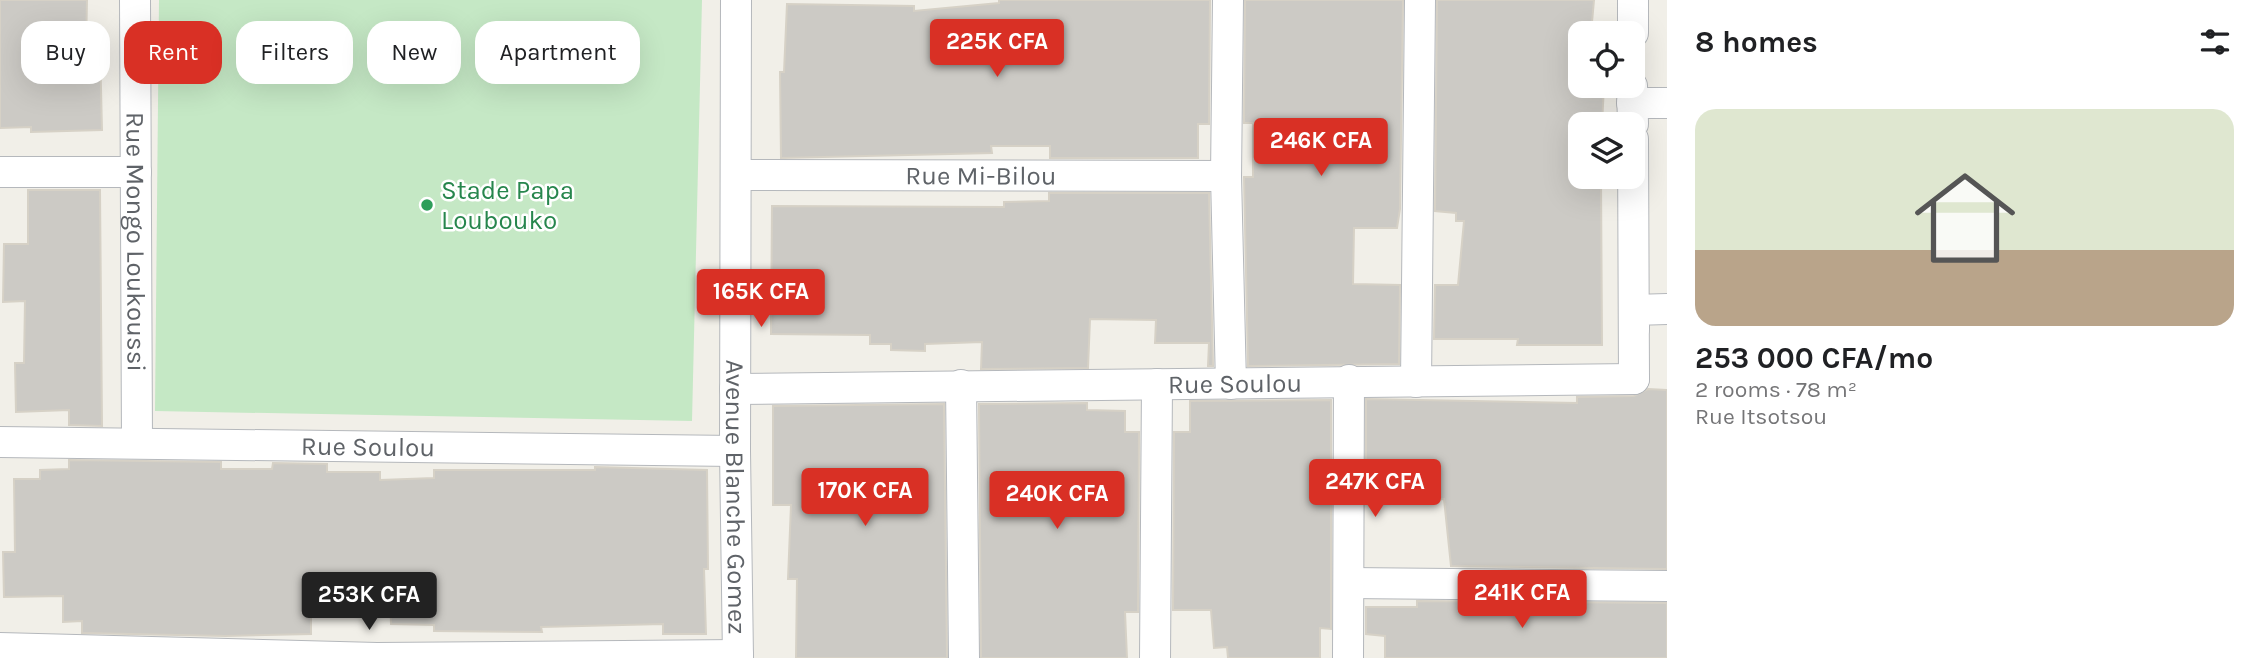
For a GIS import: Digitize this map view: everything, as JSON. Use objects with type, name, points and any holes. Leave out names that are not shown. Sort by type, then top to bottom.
[{"type":"street","name":"Rue Mongo Loukoussi","points":[[135,0],[137,442]]},
{"type":"street","name":"Avenue Blanche Gomez","points":[[736,0],[735,451],[738,657]]},
{"type":"street","points":[[1228,0],[1226,176],[1231,384]]},
{"type":"street","points":[[1416,382],[1420,0]]},
{"type":"street","points":[[1633,0],[1633,21]]},
{"type":"street","points":[[1632,104],[1667,103]]},
{"type":"street","points":[[0,172],[136,172]]},
{"type":"street","name":"Rue Mi-Bilou","points":[[736,175],[1226,176]]},
{"type":"street","points":[[1633,189],[1634,379]]},
{"type":"street","points":[[1634,379],[1634,310],[1667,309]]},
{"type":"street","name":"Rue Soulou","points":[[735,389],[1231,384],[1349,380],[1416,382],[1634,379]]},
{"type":"street","points":[[1348,658],[1349,380]]},
{"type":"street","points":[[1155,658],[1157,384]]},
{"type":"street","points":[[961,385],[964,658]]},
{"type":"street","name":"Rue Soulou","points":[[0,442],[735,451]]},
{"type":"street","points":[[1350,583],[1667,586]]},
{"type":"street","points":[[0,648],[377,658],[738,657]]},
{"type":"green space","name":"Stade Papa Loubouko","points":[[159,0],[702,0],[692,421],[155,411],[158,84],[222,84],[222,21],[159,21]]},
{"type":"building","points":[[0,0],[87,0],[87,21],[21,21],[21,84],[101,84],[102,130],[31,132],[31,127],[0,128]]},
{"type":"building","points":[[999,0],[1210,0],[1209,124],[1198,124],[1198,158],[1050,158],[1050,146],[991,146],[992,153],[781,158],[780,72],[784,72],[787,4],[914,6],[914,11],[999,3]]},
{"type":"building","points":[[1245,0],[1403,0],[1400,209],[1397,228],[1354,228],[1353,284],[1400,285],[1399,364],[1248,366],[1244,177],[1253,177],[1253,123],[1244,123]]},
{"type":"building","points":[[1437,0],[1594,0],[1592,21],[1568,21],[1568,98],[1603,98],[1603,112],[1568,112],[1568,189],[1601,189],[1602,345],[1517,345],[1518,339],[1434,339],[1435,285],[1458,285],[1464,221],[1456,221],[1456,213],[1435,211]]},
{"type":"building","points":[[28,190],[100,190],[102,426],[69,425],[69,410],[16,412],[15,363],[24,363],[25,301],[3,302],[4,244],[28,244]]},
{"type":"building","points":[[1049,193],[1209,193],[1213,366],[1208,366],[1209,343],[1155,343],[1156,320],[1090,319],[1088,368],[981,369],[982,342],[925,344],[925,351],[891,350],[891,344],[870,344],[870,335],[771,334],[772,206],[1004,207],[1004,202],[1049,201]]},
{"type":"building","points":[[1648,389],[1667,390],[1667,569],[1451,566],[1444,499],[1366,500],[1366,399],[1577,403],[1577,397],[1634,396]]},
{"type":"building","points":[[1331,400],[1331,629],[1320,628],[1320,658],[1228,658],[1227,647],[1214,648],[1211,610],[1173,610],[1174,432],[1190,432],[1190,401]]},
{"type":"building","points":[[1087,403],[1087,410],[1125,411],[1125,432],[1139,432],[1138,612],[1125,612],[1127,658],[981,658],[979,404]]},
{"type":"building","points":[[944,404],[947,658],[796,658],[797,579],[788,579],[791,505],[773,505],[773,406]]},
{"type":"building","points":[[69,460],[221,462],[221,469],[272,469],[273,463],[327,464],[327,472],[380,472],[380,480],[434,478],[434,470],[595,470],[595,467],[707,470],[708,569],[704,569],[706,634],[663,634],[663,624],[541,627],[542,632],[434,631],[434,625],[391,624],[390,589],[326,591],[326,596],[311,596],[311,634],[226,636],[82,633],[82,621],[63,622],[63,596],[4,597],[3,552],[15,552],[14,479],[40,479],[40,470],[69,469]]},
{"type":"building","points":[[1417,601],[1667,603],[1667,658],[1385,658],[1385,636],[1366,634],[1366,607],[1417,607]]},
{"type":"place","name":"Stade Papa Loubouko","points":[[427,205]]}]
